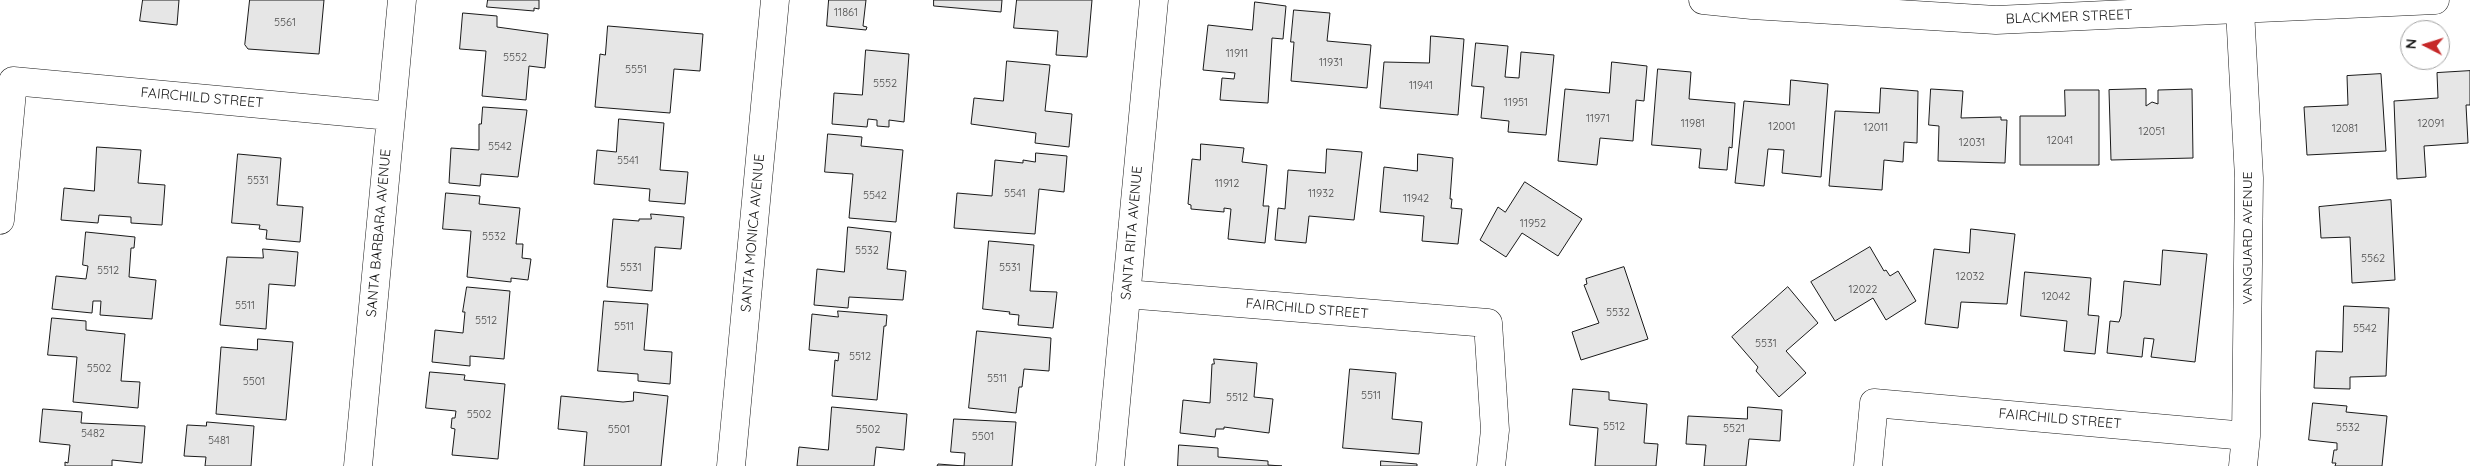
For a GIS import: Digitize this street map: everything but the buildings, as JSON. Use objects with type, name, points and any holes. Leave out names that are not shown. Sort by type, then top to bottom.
[{"type":"street","name":"SANTA BARBARA AVENUE","points":[[358,466],[402,0]]},
{"type":"street","name":"SANTA MONICA AVENUE","points":[[731,466],[775,0]]},
{"type":"street","name":"SANTA RITA AVENUE","points":[[1110,466],[1154,0]]},
{"type":"street","name":"BLACKMER STREET","points":[[1703,0],[1996,20],[2435,0]]},
{"type":"street","name":"VANGUARD AVENUE","points":[[2240,10],[2249,178],[2246,436],[2243,466]]},
{"type":"street","name":"FAIRCHILD STREET","points":[[0,220],[13,81],[390,116]]},
{"type":"street","name":"FAIRCHILD STREET","points":[[1126,294],[1488,323],[1495,430],[1491,466]]},
{"type":"street","name":"FAIRCHILD STREET","points":[[1868,466],[1874,403],[2246,436]]}]
